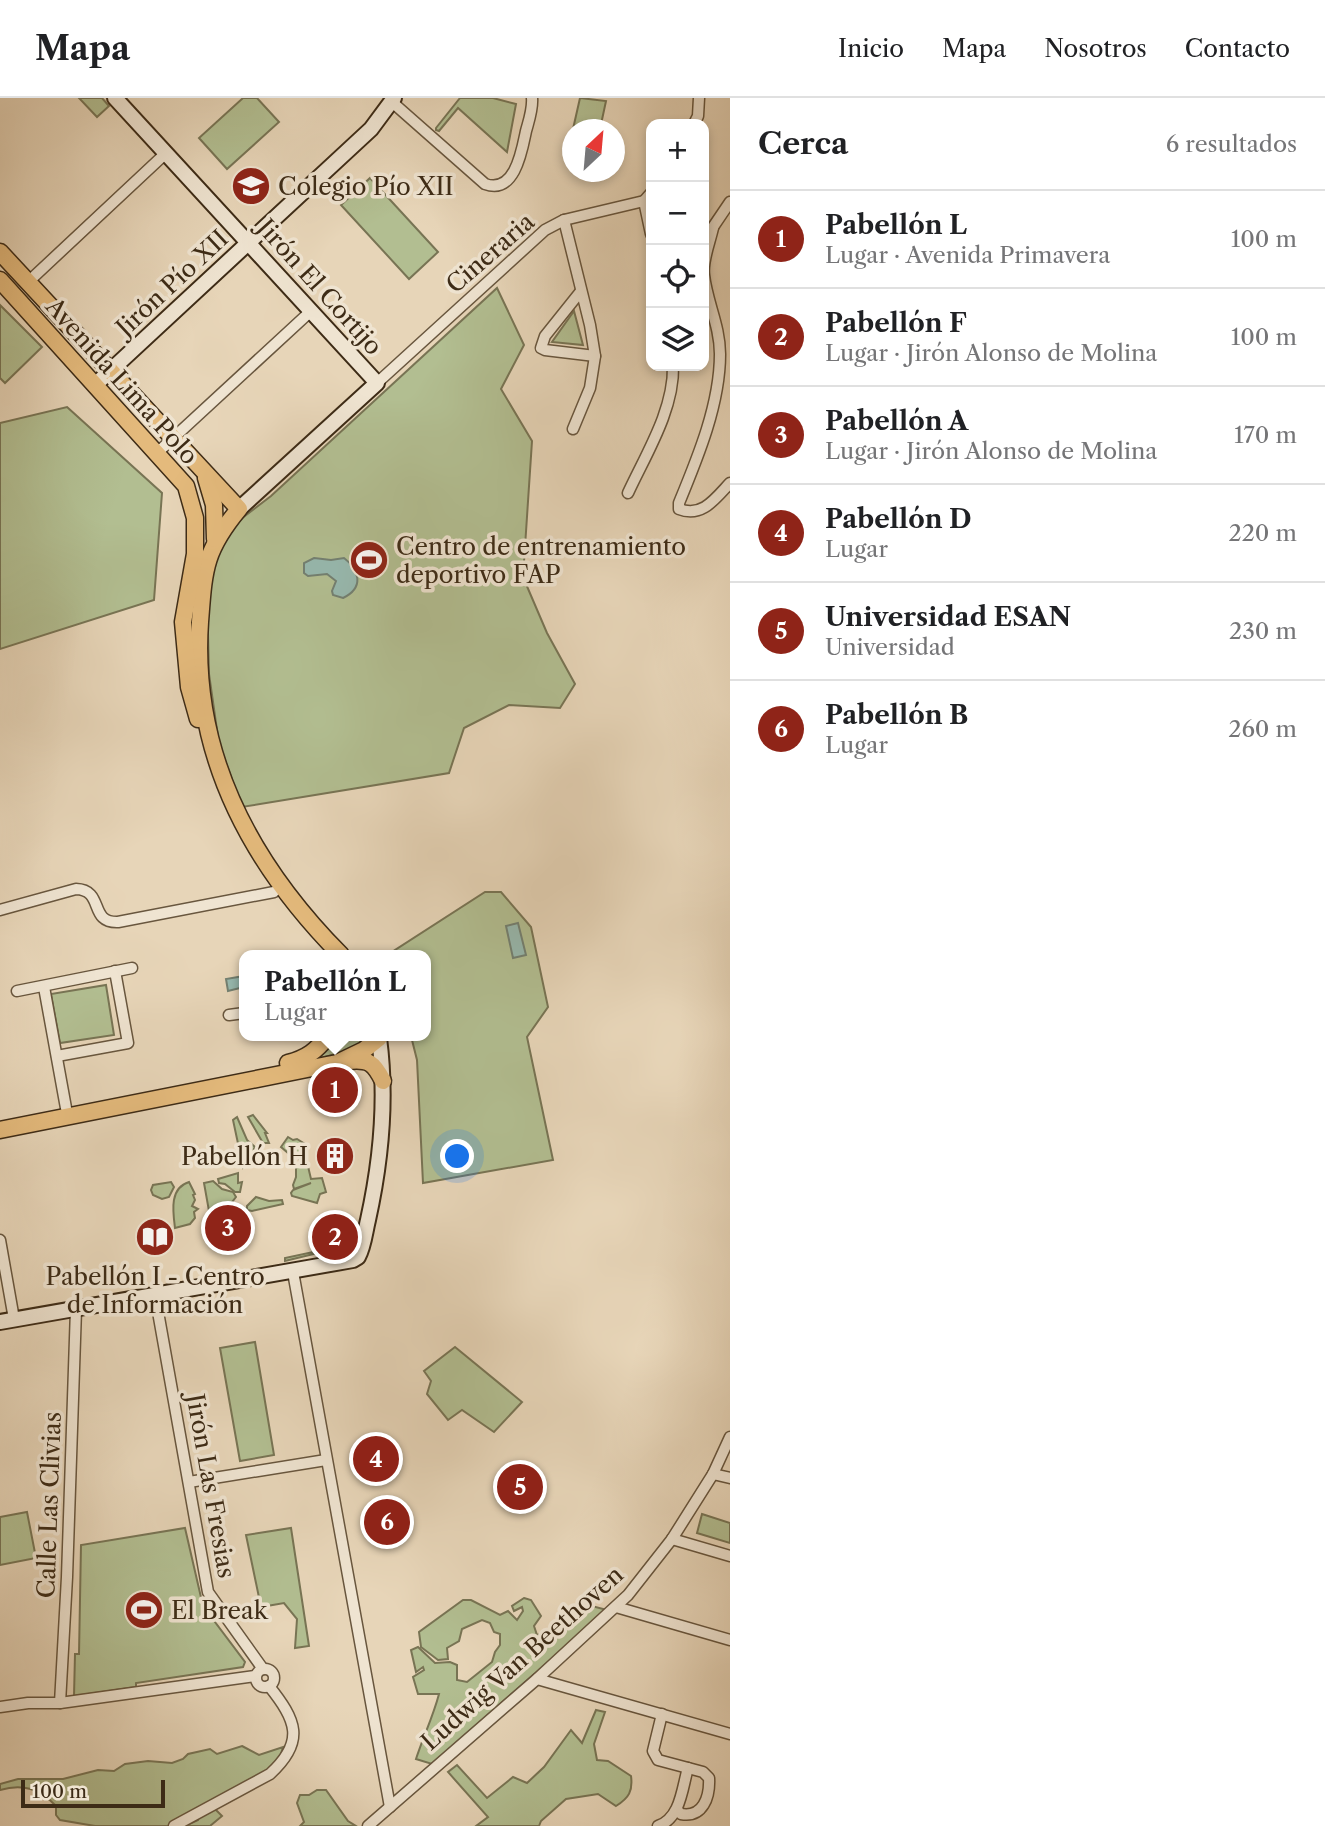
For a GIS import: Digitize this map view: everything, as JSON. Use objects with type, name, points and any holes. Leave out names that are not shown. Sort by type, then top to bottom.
[{"type":"main road","name":"Avenida Lima Polo","points":[[0,252],[174,439],[205,476],[239,509]]},
{"type":"main road","name":"Avenida Lima Polo","points":[[0,279],[186,486],[195,518],[195,554],[183,622],[188,687],[220,793],[236,831],[258,872],[322,950]]},
{"type":"main road","name":"Avenida Lima Polo","points":[[205,476],[214,505],[215,539]]},
{"type":"main road","points":[[239,509],[215,539],[204,577],[200,629],[204,709],[211,741],[227,790],[251,841],[285,891],[337,950]]},
{"type":"main road","points":[[0,1120],[303,1059],[315,1052],[324,1041]]},
{"type":"main road","points":[[337,1063],[364,1050],[374,1041]]},
{"type":"main road","points":[[0,1130],[337,1063],[368,1061],[376,1067],[383,1081]]},
{"type":"street","name":"Jirón El Cortijo","points":[[116,98],[377,383]]},
{"type":"street","points":[[393,100],[485,184],[499,186],[507,180],[519,161],[532,98]]},
{"type":"street","points":[[697,119],[699,98]]},
{"type":"street","name":"Jirón Pío XII","points":[[95,384],[371,129],[393,100]]},
{"type":"street","points":[[27,283],[166,153]]},
{"type":"street","points":[[646,199],[646,210]]},
{"type":"street","name":"Cineraria","points":[[377,383],[545,230],[564,220],[644,201]]},
{"type":"street","points":[[709,234],[730,202]]},
{"type":"street","points":[[564,220],[595,356],[590,388],[573,429]]},
{"type":"street","points":[[713,228],[704,271],[718,328],[719,369],[716,393],[695,467],[679,503],[679,509],[694,512],[701,510],[730,483]]},
{"type":"street","points":[[581,291],[545,336],[541,348],[545,351],[595,356]]},
{"type":"street","points":[[157,453],[311,311]]},
{"type":"street","points":[[628,493],[659,427],[668,401],[673,371]]},
{"type":"street","points":[[239,509],[377,383]]},
{"type":"street","points":[[0,910],[83,889],[93,897],[103,920],[118,922],[274,892]]},
{"type":"street","points":[[17,991],[132,968]]},
{"type":"street","points":[[57,1056],[128,1043],[115,971]]},
{"type":"street","points":[[44,987],[66,1108]]},
{"type":"street","points":[[229,1015],[239,1014]]},
{"type":"street","points":[[0,1240],[7,1320],[353,1260],[361,1251],[373,1200],[380,1147],[383,1081],[378,1041]]},
{"type":"street","points":[[293,1272],[390,1807]]},
{"type":"street","name":"Jirón Las Fresias","points":[[155,1295],[208,1592],[259,1673]]},
{"type":"street","name":"Calle Las Clivias","points":[[60,1703],[76,1309]]},
{"type":"street","name":"Ludwig Van Beethoven","points":[[368,1826],[616,1607],[672,1539],[713,1474],[730,1437]]},
{"type":"street","points":[[189,1482],[326,1460]]},
{"type":"street","points":[[713,1474],[730,1478]]},
{"type":"street","points":[[672,1539],[730,1556]]},
{"type":"street","points":[[616,1607],[730,1640]]},
{"type":"street","points":[[0,1707],[27,1703],[60,1703],[269,1670],[273,1675],[269,1686]]},
{"type":"street","points":[[259,1673],[261,1686],[269,1686]]},
{"type":"street","points":[[537,1679],[730,1734]]},
{"type":"street","points":[[174,1826],[270,1774],[283,1763],[295,1734],[294,1724],[286,1707],[269,1686]]},
{"type":"street","points":[[662,1714],[653,1756],[657,1760],[703,1772],[709,1778],[706,1800],[700,1811],[683,1815],[677,1810]]},
{"type":"street","points":[[658,1826],[670,1820],[677,1810],[688,1768]]},
{"type":"green space","points":[[79,98],[102,98],[109,106],[97,117]]},
{"type":"green space","points":[[243,98],[257,98],[279,122],[227,169],[199,138]]},
{"type":"green space","points":[[460,98],[493,98],[516,104],[507,152],[458,108],[439,131],[436,130]]},
{"type":"green space","points":[[580,98],[606,101],[602,119],[575,119]]},
{"type":"green space","points":[[370,178],[438,252],[409,279],[341,205]]},
{"type":"green space","name":"Centro de entrenamiento deportivo FAP","points":[[497,288],[524,345],[501,389],[532,441],[523,577],[547,633],[575,684],[560,708],[509,705],[464,728],[449,773],[242,807],[219,744],[209,674],[204,605],[220,544],[241,519],[271,496]]},
{"type":"green space","points":[[0,305],[42,347],[5,383],[0,378]]},
{"type":"green space","points":[[574,311],[583,345],[552,342]]},
{"type":"green space","points":[[67,407],[162,493],[154,600],[0,649],[0,423]]},
{"type":"green space","points":[[485,892],[501,892],[531,927],[548,1007],[527,1037],[553,1160],[423,1183],[417,1060],[412,1041],[431,1041],[431,950],[395,950]]},
{"type":"green space","points":[[106,985],[114,1035],[60,1043],[51,994]]},
{"type":"green space","points":[[328,1041],[368,1041],[365,1046],[310,1061]]},
{"type":"green space","points":[[253,1115],[267,1133],[269,1143],[263,1143],[248,1117]]},
{"type":"green space","points":[[237,1117],[247,1140],[255,1147],[243,1167],[233,1120]]},
{"type":"green space","points":[[288,1137],[305,1144],[303,1154],[311,1179],[322,1178],[326,1192],[320,1194],[317,1203],[292,1196],[293,1190],[311,1183],[294,1189],[296,1166],[301,1162],[297,1155],[291,1151],[288,1153],[281,1147]]},
{"type":"green space","points":[[238,1173],[238,1183],[242,1182],[240,1192],[219,1183],[218,1179]]},
{"type":"green space","points":[[213,1181],[222,1189],[233,1192],[236,1197],[229,1206],[228,1215],[213,1218],[212,1211],[209,1211],[204,1183]]},
{"type":"green space","points":[[171,1182],[174,1187],[169,1197],[162,1199],[153,1195],[153,1185]]},
{"type":"green space","points":[[189,1182],[195,1194],[192,1206],[198,1209],[194,1212],[195,1218],[190,1224],[175,1228],[175,1195],[178,1189]]},
{"type":"green space","points":[[256,1197],[269,1201],[282,1200],[283,1204],[247,1210],[247,1206]]},
{"type":"green space","points":[[316,1242],[342,1247],[285,1261],[285,1258],[318,1251]]},
{"type":"green space","points":[[255,1342],[274,1455],[240,1461],[220,1348]]},
{"type":"green space","points":[[455,1347],[522,1402],[494,1432],[462,1410],[448,1420],[427,1394],[431,1381],[424,1371]]},
{"type":"green space","points":[[27,1512],[36,1558],[0,1565],[0,1517]]},
{"type":"green space","points":[[702,1514],[730,1523],[730,1543],[697,1533]]},
{"type":"green space","name":"El Break","points":[[185,1528],[203,1606],[245,1662],[243,1667],[136,1683],[136,1687],[74,1696],[75,1654],[79,1654],[81,1545]]},
{"type":"green space","points":[[291,1528],[309,1646],[295,1648],[297,1619],[284,1603],[261,1607],[246,1535]]},
{"type":"green space","points":[[524,1598],[531,1600],[541,1616],[534,1626],[537,1635],[551,1632],[556,1639],[592,1606],[607,1610],[432,1764],[416,1759],[439,1694],[418,1694],[413,1677],[424,1670],[423,1667],[416,1672],[411,1650],[418,1647],[435,1663],[450,1662],[457,1665],[457,1680],[467,1682],[492,1662],[500,1645],[500,1634],[494,1632],[490,1623],[482,1620],[462,1629],[459,1641],[447,1648],[448,1659],[438,1660],[421,1647],[419,1632],[463,1600],[471,1600],[500,1615],[508,1611],[517,1620],[523,1611],[522,1607],[514,1611],[512,1606]]},
{"type":"green space","points":[[596,1710],[605,1712],[594,1744],[597,1760],[608,1761],[631,1776],[631,1790],[624,1800],[616,1806],[598,1794],[566,1799],[541,1821],[539,1826],[476,1826],[488,1817],[448,1772],[457,1765],[487,1798],[513,1777],[527,1783],[544,1767],[571,1730],[582,1743]]},
{"type":"green space","points":[[242,1746],[259,1755],[283,1747],[279,1761],[262,1775],[174,1826],[95,1826],[60,1820],[56,1815],[56,1806],[44,1795],[31,1789],[16,1787],[0,1790],[0,1784],[18,1779],[63,1779],[98,1770],[114,1771],[125,1764],[148,1761],[172,1763],[188,1754],[210,1749],[217,1754]]},
{"type":"green space","points":[[317,1790],[326,1790],[348,1821],[356,1826],[300,1826],[304,1822],[297,1803],[300,1795],[309,1795]]},
{"type":"green space","points":[[215,1809],[222,1816],[210,1826],[185,1826],[198,1820],[199,1813]]},
{"type":"water","points":[[314,558],[344,558],[354,568],[357,584],[350,594],[343,598],[333,595],[336,581],[327,574],[308,576],[304,573],[304,563]]},
{"type":"water","points":[[518,923],[526,955],[513,958],[506,926]]},
{"type":"water","points":[[239,977],[239,988],[228,991],[226,979]]},
{"type":"place","name":"Colegio Pío XII","points":[[251,186]]},
{"type":"place","name":"Centro de entrenamiento deportivo FAP","points":[[369,560]]},
{"type":"place","name":"Pabellón L","points":[[335,1090]]},
{"type":"place","name":"Pabellón H","points":[[335,1156]]},
{"type":"place","name":"Pabellón A","points":[[228,1228]]},
{"type":"place","name":"Pabellón I - Centro de Información","points":[[155,1237]]},
{"type":"place","name":"Pabellón F","points":[[335,1237]]},
{"type":"place","name":"Pabellón D","points":[[376,1459]]},
{"type":"place","name":"Universidad ESAN","points":[[520,1487]]},
{"type":"place","name":"Pabellón B","points":[[387,1522]]},
{"type":"place","name":"El Break","points":[[144,1610]]}]
